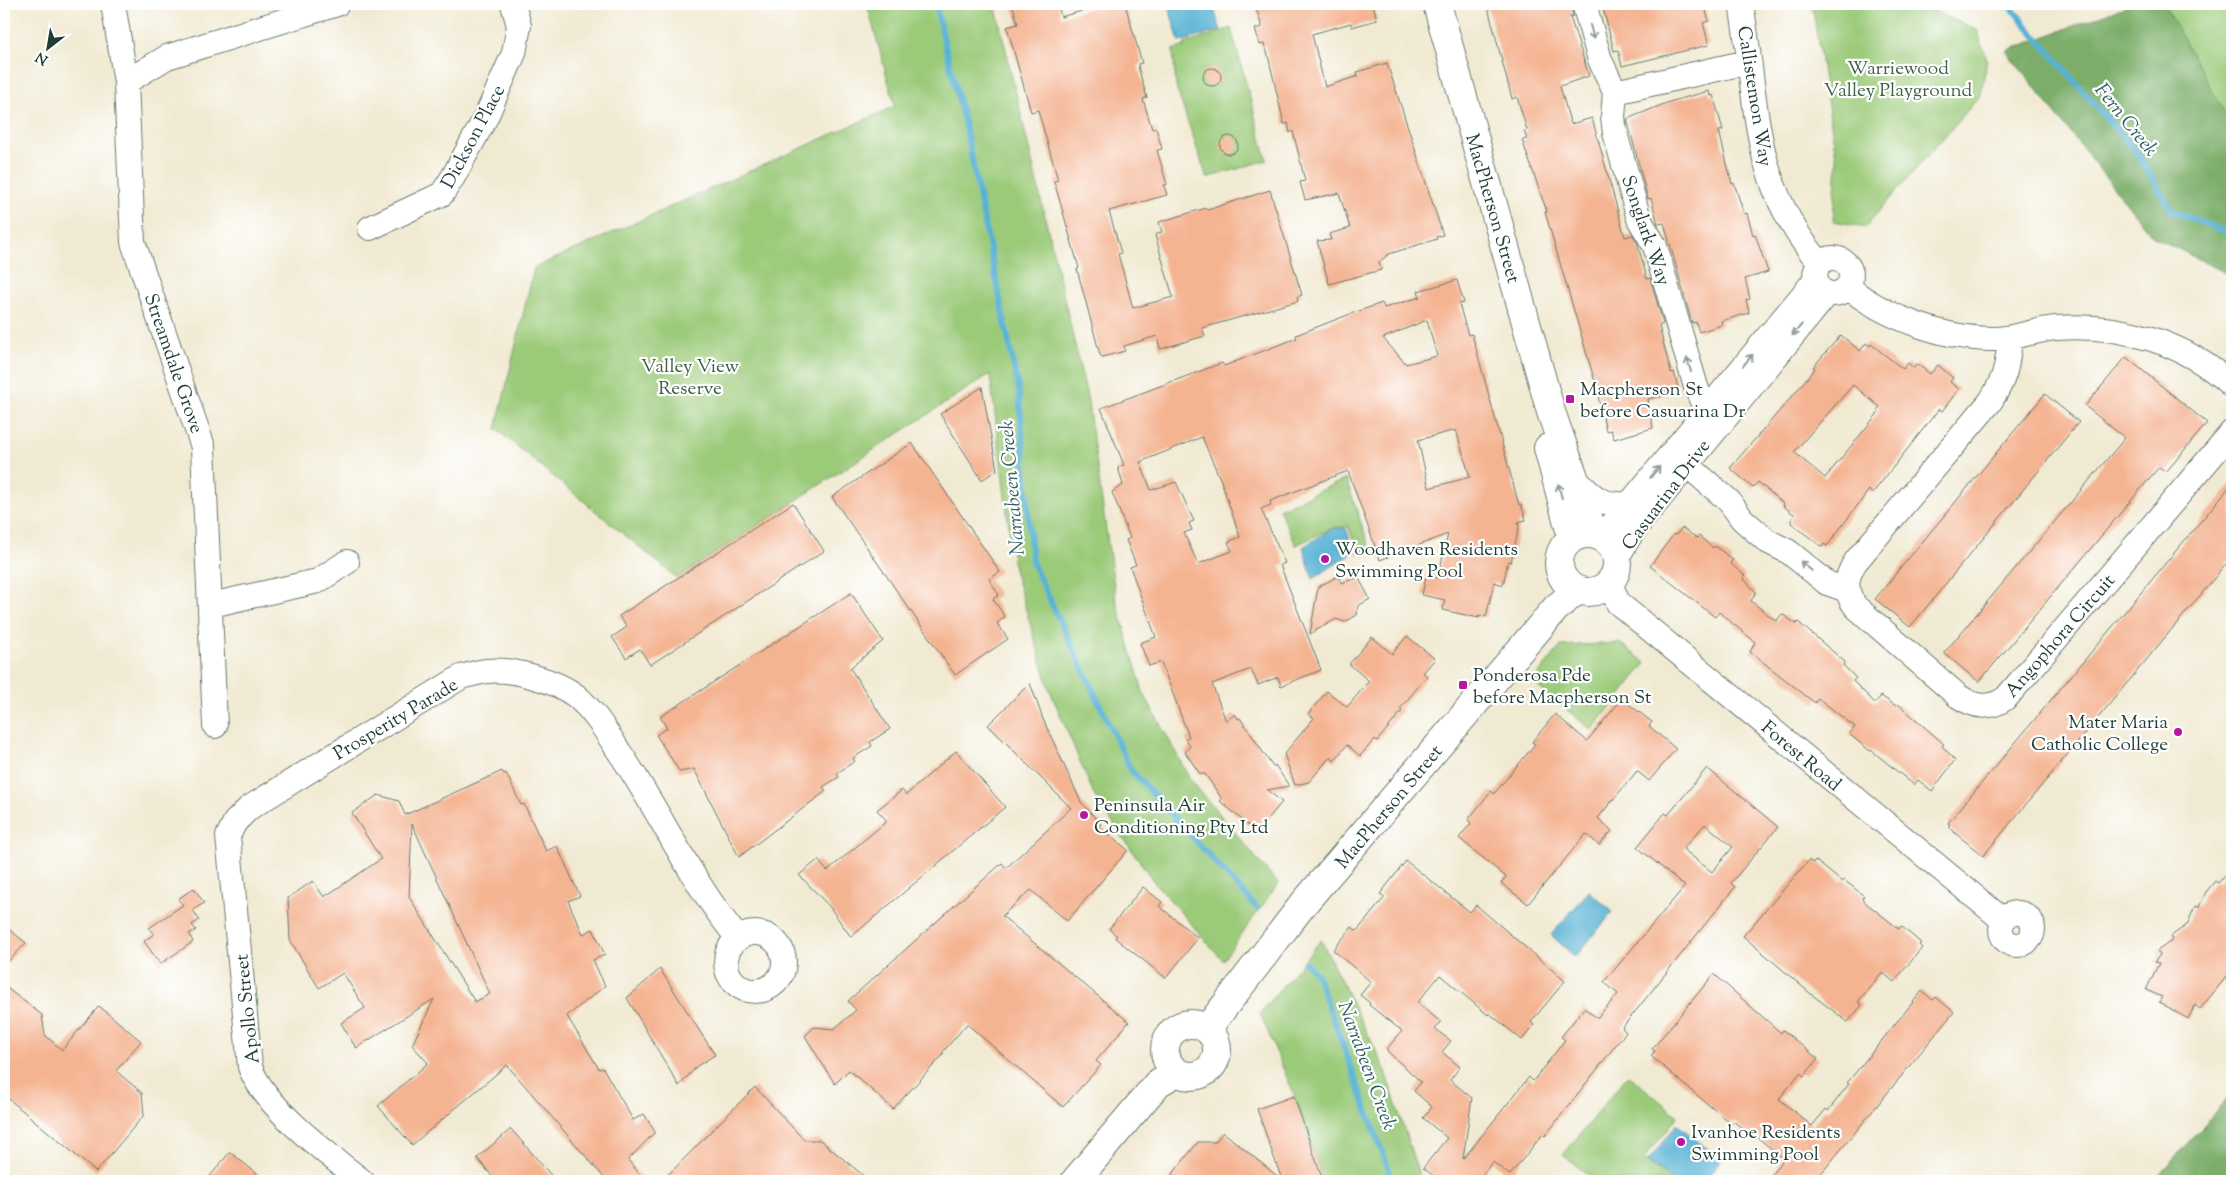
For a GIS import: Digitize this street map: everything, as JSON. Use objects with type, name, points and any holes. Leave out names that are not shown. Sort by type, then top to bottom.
[{"type":"street","name":"Streamdale Grove","points":[[113,4],[126,82],[133,242],[203,447],[215,726]]},
{"type":"street","points":[[126,82],[167,57],[337,4]]},
{"type":"street","name":"Dickson Place","points":[[370,228],[442,194],[486,117],[514,53],[518,26],[513,4]]},
{"type":"street","name":"MacPherson Street","points":[[1437,4],[1551,412],[1599,550]]},
{"type":"street","points":[[1584,4],[1600,60],[1615,92],[1748,62]]},
{"type":"street","name":"Callistemon Way","points":[[1741,4],[1748,62],[1766,170],[1781,207],[1828,281]]},
{"type":"street","name":"Songlark Way","points":[[1615,92],[1612,117],[1615,134],[1639,219],[1655,246],[1696,387],[1706,411]]},
{"type":"street","points":[[1828,281],[1901,319],[1954,336],[2010,339],[2055,328],[2098,328],[2142,335],[2177,348],[2218,372],[2232,386]]},
{"type":"street","name":"Casuarina Drive","points":[[1599,550],[1629,504],[1706,411],[1828,281]]},
{"type":"street","name":"Casuarina Drive","points":[[1599,550],[1632,532],[1828,281]]},
{"type":"street","points":[[1686,464],[1767,541],[1789,552],[1827,583],[1847,590],[1848,577],[1856,561],[1990,402],[2003,382],[2007,369],[2010,339]]},
{"type":"street","name":"MacPherson Street","points":[[1551,412],[1548,444],[1599,550]]},
{"type":"street","name":"Angophora Circuit","points":[[1847,590],[1848,598],[1856,607],[1958,696],[1979,706],[1998,703],[2006,698],[2232,432]]},
{"type":"street","points":[[1576,480],[1592,496],[1604,503],[1629,504]]},
{"type":"street","points":[[1565,544],[1599,550],[1594,591],[1577,590],[1563,578],[1559,561],[1565,544]]},
{"type":"street","name":"Forest Road","points":[[1599,550],[1618,604],[2003,920]]},
{"type":"street","points":[[211,605],[318,581],[347,562]]},
{"type":"street","name":"MacPherson Street","points":[[1207,1029],[1304,904],[1556,608],[1577,590]]},
{"type":"street","name":"Prosperity Parade","points":[[230,850],[228,836],[235,822],[248,808],[461,677],[487,671],[508,672],[554,683],[576,696],[594,715],[627,763],[718,912],[738,938]]},
{"type":"street","name":"Apollo Street","points":[[230,850],[250,1067],[256,1082],[318,1146],[362,1181]]},
{"type":"street","points":[[1191,1023],[1207,1029],[1217,1044],[1215,1062],[1209,1069],[1194,1076],[1177,1072],[1166,1060],[1164,1051],[1169,1034],[1175,1028],[1191,1023]]},
{"type":"street","points":[[1075,1181],[1158,1083],[1177,1072]]},
{"type":"green space","name":"Valley View Reserve","points":[[867,4],[995,4],[1087,396],[1116,600],[1143,692],[1190,779],[1278,884],[1223,960],[1154,882],[1095,797],[1049,688],[1014,569],[990,374],[677,578],[496,429],[534,268],[895,106]]},
{"type":"green space","name":"Warriewood Valley Playground","points":[[1812,4],[1919,4],[1977,30],[1987,59],[1981,95],[1865,227],[1833,221],[1837,163]]},
{"type":"green space","points":[[2132,4],[2164,4],[2232,126],[2232,276],[2152,236],[2006,51]]},
{"type":"green space","points":[[2164,4],[2232,4],[2232,126],[2230,125]]},
{"type":"green space","points":[[1231,28],[1267,160],[1207,178],[1176,87],[1173,50],[1185,46],[1184,44]]},
{"type":"green space","points":[[1346,479],[1371,552],[1358,553],[1348,526],[1333,528],[1296,545],[1279,509]]},
{"type":"green space","points":[[1620,643],[1646,663],[1592,730],[1532,682],[1561,646]]},
{"type":"green space","points":[[1321,940],[1383,1065],[1421,1181],[1323,1181],[1293,1092],[1260,1013]]},
{"type":"green space","points":[[1628,1075],[1678,1116],[1644,1159],[1672,1181],[1592,1181],[1593,1179],[1563,1155]]},
{"type":"green space","points":[[2232,1094],[2232,1181],[2153,1181]]},
{"type":"water","points":[[1168,4],[1212,4],[1221,30],[1179,42]]},
{"type":"water","name":"Woodhaven Residents Swimming Pool","points":[[1333,528],[1346,528],[1354,552],[1313,579],[1303,547]]},
{"type":"water","points":[[1589,891],[1613,912],[1575,957],[1551,935]]},
{"type":"water","name":"Ivanhoe Residents Swimming Pool","points":[[1677,1124],[1721,1160],[1705,1181],[1674,1181],[1648,1161]]},
{"type":"building","points":[[1012,4],[1058,4],[1061,17],[1105,4],[1125,4],[1142,63],[1138,64],[1147,98],[1143,99],[1152,129],[1156,128],[1162,149],[1157,150],[1167,185],[1164,185],[1167,195],[1109,211],[1121,253],[1118,254],[1133,308],[1173,297],[1155,235],[1162,232],[1159,222],[1206,208],[1207,210],[1270,190],[1302,295],[1297,297],[1298,301],[1202,328],[1205,336],[1160,349],[1157,336],[1124,346],[1125,351],[1102,357],[1100,355],[1077,269],[1079,268],[1054,181],[1058,180],[1038,110],[1031,112],[1007,27],[1018,24]]},
{"type":"building","points":[[1269,4],[1373,4],[1377,20],[1352,27],[1351,23],[1312,34],[1325,87],[1358,76],[1357,72],[1387,63],[1443,235],[1436,237],[1437,239],[1389,254],[1379,262],[1381,270],[1329,284],[1317,241],[1331,240],[1329,234],[1350,228],[1339,193],[1305,200],[1300,182],[1305,181],[1293,131],[1290,133],[1288,123],[1284,124],[1268,55],[1264,44],[1260,45],[1255,29],[1262,27],[1256,8]]},
{"type":"building","points":[[1487,4],[1571,4],[1573,16],[1570,17],[1589,76],[1560,86],[1570,122],[1571,124],[1592,118],[1625,237],[1633,235],[1637,242],[1647,279],[1650,278],[1663,324],[1659,326],[1671,373],[1674,372],[1679,392],[1648,399],[1653,428],[1614,439],[1611,430],[1606,431],[1595,382],[1545,212],[1547,212],[1522,140],[1527,139],[1524,131],[1527,130],[1517,97],[1512,99]]},
{"type":"building","points":[[1602,4],[1704,4],[1709,21],[1703,23],[1709,45],[1622,66],[1618,50],[1614,51]]},
{"type":"building","points":[[1212,68],[1218,71],[1221,77],[1218,83],[1212,86],[1206,83],[1203,77],[1206,71]]},
{"type":"building","points":[[1709,91],[1710,96],[1713,95],[1723,130],[1719,131],[1732,184],[1734,183],[1744,214],[1747,213],[1753,235],[1755,234],[1768,272],[1745,279],[1750,299],[1746,300],[1749,313],[1721,321],[1722,325],[1699,332],[1696,322],[1692,323],[1664,223],[1658,224],[1651,198],[1648,199],[1627,119],[1669,102]]},
{"type":"building","points":[[1229,136],[1235,139],[1238,145],[1235,151],[1229,154],[1223,151],[1220,145],[1223,139]]},
{"type":"building","points":[[1457,280],[1464,303],[1459,304],[1468,335],[1472,334],[1519,505],[1521,504],[1526,520],[1518,522],[1519,527],[1511,562],[1508,561],[1503,585],[1494,582],[1486,617],[1478,615],[1479,618],[1443,610],[1445,600],[1422,595],[1426,576],[1438,578],[1448,534],[1380,560],[1348,471],[1270,501],[1271,505],[1261,509],[1285,563],[1280,565],[1321,670],[1281,686],[1278,677],[1258,685],[1251,669],[1212,684],[1226,721],[1235,714],[1238,719],[1240,718],[1273,767],[1275,765],[1289,786],[1267,790],[1282,802],[1259,830],[1257,828],[1255,831],[1220,801],[1222,799],[1205,774],[1200,774],[1185,752],[1190,746],[1185,739],[1189,737],[1161,662],[1149,666],[1140,643],[1156,637],[1130,567],[1136,565],[1126,540],[1130,538],[1112,492],[1123,485],[1118,467],[1124,465],[1101,408],[1222,363],[1224,366],[1297,338],[1296,335],[1353,313],[1382,303],[1384,308],[1420,297],[1418,291]],"holes":[[[1427,320],[1437,356],[1406,364],[1383,338]],[[1456,430],[1470,477],[1429,488],[1418,440]],[[1202,437],[1221,481],[1240,537],[1228,542],[1232,551],[1198,564],[1184,533],[1192,530],[1189,523],[1194,521],[1176,482],[1151,490],[1140,462]]]},
{"type":"building","points":[[1841,335],[1860,351],[1866,343],[1870,346],[1871,344],[1903,369],[1908,363],[1914,368],[1917,364],[1930,374],[1938,365],[1953,378],[1950,382],[1959,389],[1942,411],[1939,409],[1872,494],[1869,490],[1827,546],[1824,544],[1822,547],[1791,523],[1795,515],[1783,506],[1784,504],[1758,482],[1753,488],[1730,468],[1795,393],[1815,368],[1813,367]],"holes":[[[1853,385],[1880,407],[1877,410],[1879,412],[1825,478],[1794,452]]]},
{"type":"building","points":[[2126,357],[2207,423],[2166,472],[2159,467],[1979,682],[1944,653],[2125,438],[2085,406]]},
{"type":"building","points":[[982,387],[997,470],[982,480],[940,414]]},
{"type":"building","points":[[2045,394],[2079,422],[1910,627],[1875,599]]},
{"type":"building","points":[[912,443],[1000,572],[989,579],[999,595],[993,599],[1005,617],[997,623],[1008,639],[955,675],[832,497]]},
{"type":"building","points":[[2232,484],[2232,557],[1983,856],[1948,827],[1950,825],[1948,823]]},
{"type":"building","points":[[793,503],[824,551],[650,665],[640,649],[626,658],[612,637],[627,627],[619,616]]},
{"type":"building","points":[[1682,528],[1697,538],[1699,536],[1713,548],[1715,546],[1733,560],[1730,563],[1745,576],[1743,578],[1756,592],[1751,601],[1776,621],[1782,614],[1796,624],[1798,622],[1845,662],[1843,665],[1856,678],[1853,681],[1875,703],[1881,696],[1896,706],[1898,704],[1944,744],[1942,746],[1955,760],[1932,791],[1918,780],[1914,785],[1870,751],[1849,734],[1855,727],[1818,698],[1815,703],[1750,652],[1755,642],[1719,612],[1715,617],[1650,566],[1674,534],[1676,535]]},
{"type":"building","points":[[1338,576],[1342,583],[1358,577],[1370,599],[1358,606],[1357,615],[1345,622],[1336,619],[1310,634],[1318,587]]},
{"type":"building","points":[[851,593],[883,641],[850,668],[890,729],[870,742],[872,746],[853,758],[855,761],[837,773],[839,777],[823,787],[826,791],[739,857],[694,769],[680,772],[656,735],[667,728],[660,717]]},
{"type":"building","points":[[1407,636],[1435,659],[1423,673],[1427,676],[1400,709],[1402,711],[1377,741],[1375,739],[1360,756],[1347,745],[1334,761],[1330,757],[1309,782],[1295,785],[1284,754],[1314,718],[1308,714],[1327,691],[1347,707],[1369,681],[1349,664],[1372,637],[1392,654]]},
{"type":"building","points":[[1030,683],[1043,719],[1081,802],[1101,824],[1099,826],[1128,850],[1067,921],[1031,890],[1002,916],[1129,1022],[1096,1061],[1101,1065],[1063,1107],[967,1024],[942,1053],[944,1054],[893,1109],[849,1070],[835,1084],[805,1036],[814,1027],[834,1029],[856,1010],[848,1001],[1002,863],[1006,868],[1071,808],[988,725]]},
{"type":"building","points":[[1622,699],[1652,722],[1649,726],[1676,749],[1649,781],[1637,771],[1598,818],[1612,831],[1599,845],[1586,834],[1528,904],[1501,883],[1506,877],[1459,838],[1471,823],[1468,820],[1491,791],[1494,794],[1535,744],[1532,742],[1555,714],[1587,741]]},
{"type":"building","points":[[956,751],[1005,807],[851,937],[829,906],[799,875],[818,860],[827,871],[887,821],[877,810],[902,790],[906,795]]},
{"type":"building","points":[[1707,768],[1778,827],[1731,883],[1735,887],[1622,1028],[1626,1032],[1545,1136],[1543,1134],[1510,1175],[1493,1162],[1477,1181],[1441,1181],[1423,1168],[1447,1138],[1423,1118],[1432,1107],[1414,1091],[1421,1082],[1386,1050],[1402,1031],[1369,1005],[1370,1003],[1360,995],[1371,982],[1333,950],[1352,927],[1357,931],[1385,897],[1380,894],[1406,861],[1470,912],[1476,905],[1565,981],[1531,1022],[1534,1025],[1522,1040],[1489,1013],[1488,1015],[1440,975],[1417,1003],[1441,1022],[1435,1029],[1451,1041],[1442,1052],[1460,1067],[1450,1080],[1472,1098],[1463,1159],[1529,1077],[1533,1081],[1565,1040],[1561,1037],[1584,1008],[1597,1018],[1618,994],[1604,982],[1685,886],[1637,847],[1665,813],[1668,815]],"holes":[[[1705,824],[1733,847],[1712,872],[1683,849]]]},
{"type":"building","points":[[502,771],[504,774],[506,773],[521,805],[524,804],[546,851],[557,846],[580,896],[568,901],[583,934],[593,929],[605,955],[593,960],[605,986],[567,1016],[599,1069],[603,1068],[633,1120],[644,1114],[655,1132],[628,1160],[645,1181],[607,1181],[507,1065],[412,1145],[378,1106],[428,1063],[412,1045],[434,999],[356,1048],[341,1023],[365,1008],[343,973],[319,988],[290,940],[288,898],[313,881],[324,897],[381,859],[352,813],[378,795],[399,801],[405,815]],"holes":[[[412,824],[490,994],[475,1002],[409,897]]]},
{"type":"building","points":[[1809,860],[1813,863],[1815,860],[1842,882],[1844,880],[1864,896],[1862,898],[1866,903],[1899,929],[1901,926],[1921,943],[1919,945],[1922,948],[1894,982],[1882,972],[1858,1002],[1862,1005],[1848,1022],[1811,994],[1743,936]]},
{"type":"building","points":[[2232,867],[2232,970],[2200,1009],[2195,1005],[2188,1019],[2159,1002],[2162,997],[2146,990],[2159,963],[2154,962],[2160,955],[2157,951],[2173,940],[2171,936],[2187,925],[2195,906],[2199,907],[2206,892],[2215,881],[2218,883]]},
{"type":"building","points":[[1143,887],[1162,902],[1159,906],[1198,938],[1166,978],[1115,938],[1117,936],[1109,929]]},
{"type":"building","points":[[194,888],[204,903],[193,910],[199,920],[192,925],[196,930],[189,934],[193,942],[160,964],[144,941],[154,934],[149,928],[183,905],[178,899]]},
{"type":"building","points":[[4,925],[26,943],[4,966]]},
{"type":"building","points":[[660,969],[715,1055],[697,1066],[679,1086],[627,998]]},
{"type":"building","points":[[1714,974],[1781,1033],[1783,1030],[1818,1059],[1804,1076],[1800,1073],[1779,1099],[1812,1126],[1826,1109],[1828,1111],[1849,1084],[1847,1083],[1922,991],[1933,1000],[1936,997],[1954,1012],[1815,1181],[1766,1181],[1784,1159],[1757,1137],[1756,1139],[1733,1121],[1731,1124],[1651,1056],[1655,1051],[1652,1049]]},
{"type":"building","points":[[4,986],[42,1015],[45,1035],[62,1050],[99,1006],[141,1041],[116,1071],[142,1093],[144,1115],[96,1172],[4,1095]]},
{"type":"building","points":[[755,1087],[804,1140],[820,1140],[870,1181],[662,1181]]},
{"type":"building","points":[[1294,1096],[1323,1181],[1167,1181],[1198,1142],[1215,1142],[1223,1132],[1282,1180],[1257,1109]]},
{"type":"building","points":[[511,1129],[556,1181],[496,1181],[477,1158]]},
{"type":"building","points":[[230,1152],[266,1181],[206,1181]]},
{"type":"waterway","name":"Narrabeen Creek","points":[[935,4],[965,126],[1019,392],[1032,562],[1131,770],[1257,908]]},
{"type":"waterway","name":"Fern Creek","points":[[2008,4],[2139,156],[2172,211],[2232,234]]},
{"type":"waterway","name":"Narrabeen Creek","points":[[1306,963],[1317,975],[1393,1181]]},
{"type":"place","name":"Macpherson St before Casuarina Dr","points":[[1570,399]]},
{"type":"place","name":"Woodhaven Residents Swimming Pool","points":[[1325,559]]},
{"type":"place","name":"Ponderosa Pde before Macpherson St","points":[[1463,685]]},
{"type":"place","name":"Mater Maria Catholic College","points":[[2178,732]]},
{"type":"place","name":"Peninsula Air Conditioning Pty Ltd","points":[[1084,815]]},
{"type":"place","name":"Ivanhoe Residents Swimming Pool","points":[[1681,1142]]}]
